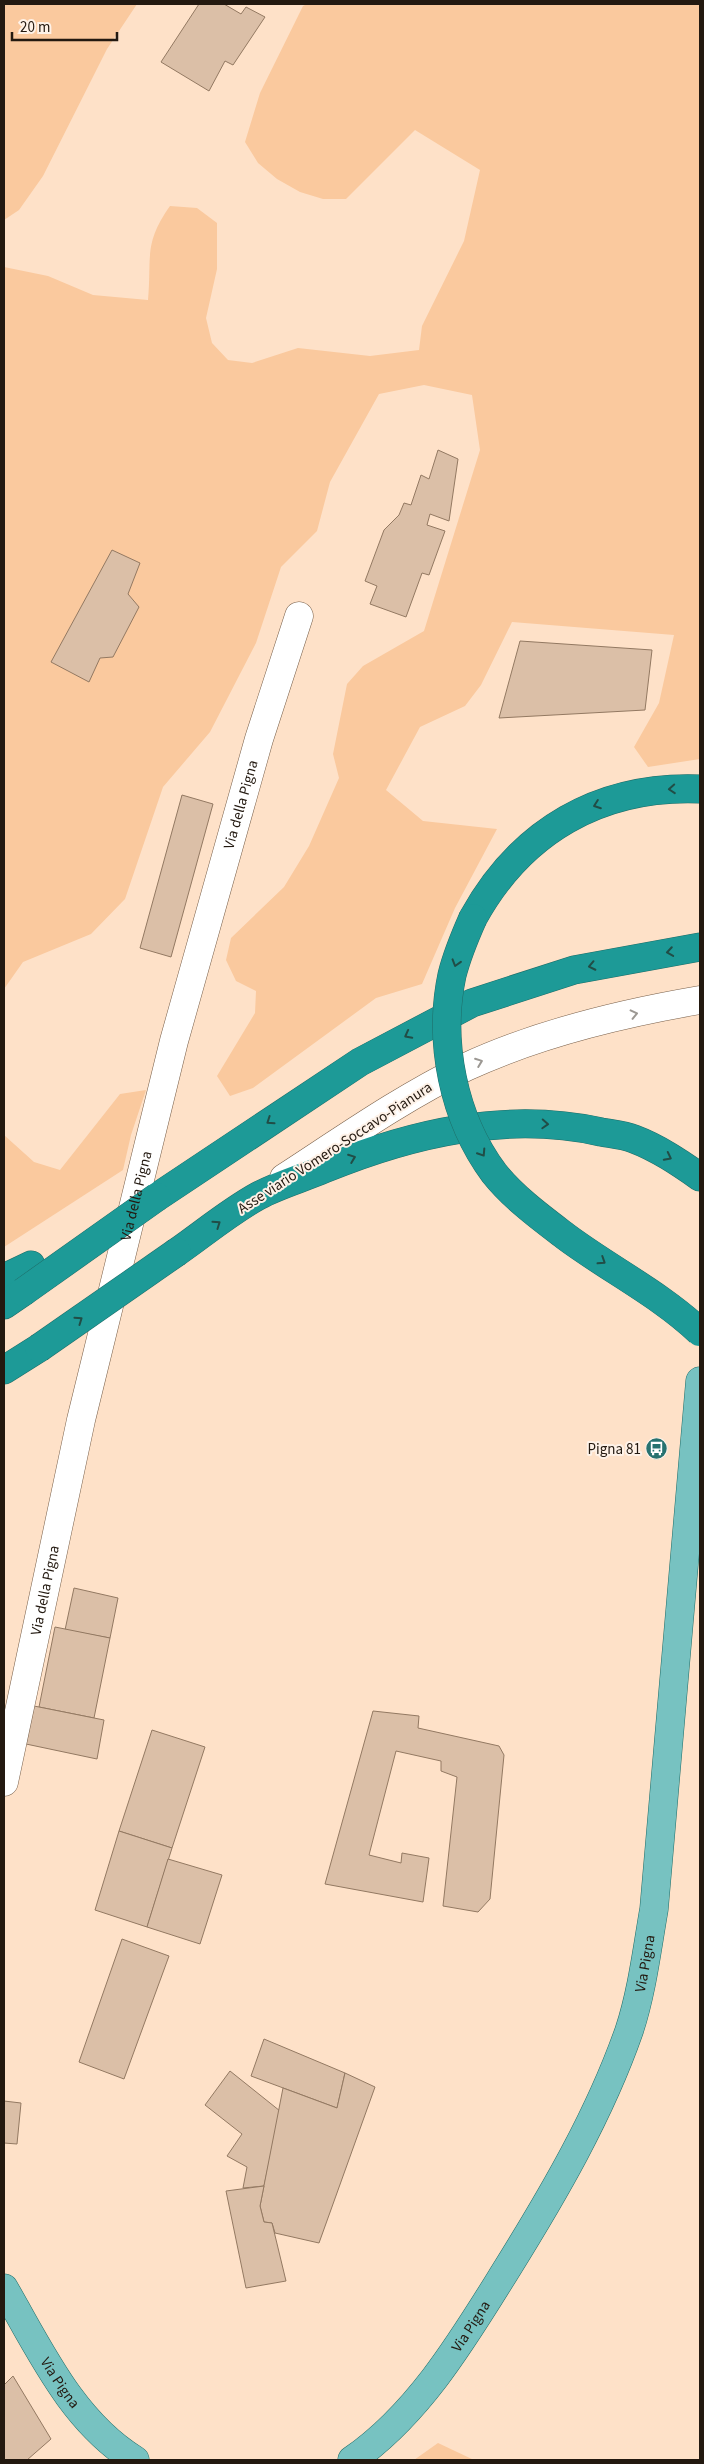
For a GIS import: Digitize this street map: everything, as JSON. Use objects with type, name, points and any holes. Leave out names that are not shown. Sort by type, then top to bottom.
[{"type":"highway","points":[[700,789],[678,788],[644,792],[582,810],[551,828],[506,868],[487,891],[473,918],[452,974],[446,1038],[456,1096],[477,1145],[495,1173],[536,1214],[566,1237],[658,1298],[700,1332]]},
{"type":"highway","points":[[10,1292],[360,1062],[435,1020],[472,1003],[574,970],[700,947]]},
{"type":"highway","points":[[258,1196],[387,1145],[444,1132],[500,1124],[547,1123],[590,1129],[634,1139],[682,1164],[700,1177]]},
{"type":"highway","name":"Asse viario Vomero-Soccavo-Pianura","points":[[4,1370],[35,1351],[258,1196]]},
{"type":"highway","points":[[10,1292],[31,1265],[157,1197]]},
{"type":"highway","points":[[4,1379],[35,1351]]},
{"type":"main road","name":"Via Pigna","points":[[352,2460],[390,2429],[422,2394],[475,2320],[529,2232],[577,2147],[629,2031],[642,1978],[654,1909],[700,1381]]},
{"type":"main road","name":"Via Pigna","points":[[4,2288],[73,2404],[99,2433],[135,2460]]},
{"type":"lane","name":"Via della Pigna","points":[[4,1782],[81,1420],[174,1041],[259,739],[299,616]]},
{"type":"lane","name":"Asse viario Vomero-Soccavo-Pianura","points":[[258,1196],[385,1112],[468,1066],[547,1037],[692,1001]]},
{"type":"shaded area","points":[[4,4],[137,4],[107,49],[43,176],[19,210],[4,220]]},
{"type":"shaded area","points":[[307,4],[700,4],[700,759],[648,767],[634,747],[659,703],[674,635],[512,622],[481,685],[465,706],[420,727],[386,790],[423,821],[497,829],[455,908],[422,984],[376,998],[253,1088],[230,1096],[217,1076],[255,1013],[256,991],[236,981],[226,960],[231,938],[284,887],[309,846],[339,778],[333,754],[347,684],[363,666],[424,631],[480,450],[472,395],[424,385],[379,394],[330,482],[317,531],[281,567],[256,643],[210,732],[163,787],[125,899],[91,934],[23,962],[4,989],[4,267],[48,276],[93,295],[148,300],[150,252],[152,241],[161,219],[170,206],[197,208],[217,223],[217,269],[206,318],[212,343],[228,360],[252,363],[298,348],[370,356],[419,350],[422,326],[464,241],[480,170],[415,130],[346,199],[323,199],[300,192],[277,179],[258,163],[245,142],[260,93],[303,6]]},
{"type":"shaded area","points":[[146,1090],[131,1135],[123,1170],[4,1247],[4,1135],[34,1162],[60,1170],[120,1094]]},
{"type":"shaded area","points":[[438,2443],[474,2460],[414,2460]]},
{"type":"building","points":[[199,4],[224,4],[241,14],[246,7],[265,17],[233,65],[225,61],[209,91],[161,62]]},
{"type":"building","points":[[438,450],[458,459],[449,521],[430,514],[427,525],[445,531],[429,575],[422,573],[406,617],[370,604],[377,586],[365,581],[384,530],[399,515],[404,503],[411,505],[421,475],[429,479]]},
{"type":"building","points":[[112,550],[140,563],[128,594],[139,607],[113,657],[100,658],[89,682],[51,662]]},
{"type":"building","points":[[520,641],[652,650],[645,710],[499,718]]},
{"type":"building","points":[[182,795],[213,804],[171,957],[140,948]]},
{"type":"building","points":[[74,1588],[118,1598],[110,1638],[65,1630]]},
{"type":"building","points":[[55,1627],[110,1638],[94,1718],[39,1707]]},
{"type":"building","points":[[34,1706],[104,1720],[97,1759],[26,1744]]},
{"type":"building","points":[[373,1711],[419,1716],[418,1728],[499,1746],[504,1755],[490,1899],[478,1912],[443,1906],[457,1777],[441,1771],[441,1761],[396,1751],[369,1855],[401,1863],[402,1853],[429,1858],[423,1902],[325,1884]]},
{"type":"building","points":[[152,1730],[205,1747],[172,1848],[119,1831]]},
{"type":"building","points":[[119,1831],[172,1848],[147,1927],[95,1910]]},
{"type":"building","points":[[168,1859],[222,1875],[200,1944],[147,1927]]},
{"type":"building","points":[[122,1939],[169,1956],[124,2079],[79,2062]]},
{"type":"building","points":[[264,2039],[345,2073],[337,2108],[251,2076]]},
{"type":"building","points":[[230,2071],[280,2111],[264,2186],[243,2188],[247,2167],[227,2156],[242,2134],[205,2105]]},
{"type":"building","points":[[345,2073],[375,2087],[319,2243],[275,2233],[272,2223],[264,2222],[260,2206],[283,2088],[337,2108]]},
{"type":"building","points":[[4,2101],[21,2103],[17,2144],[4,2143]]},
{"type":"building","points":[[264,2186],[260,2206],[264,2222],[272,2223],[286,2281],[246,2288],[226,2191]]},
{"type":"building","points":[[13,2376],[51,2439],[27,2460],[4,2460],[4,2385]]},
{"type":"place","name":"Pigna 81","points":[[657,1449]]}]
